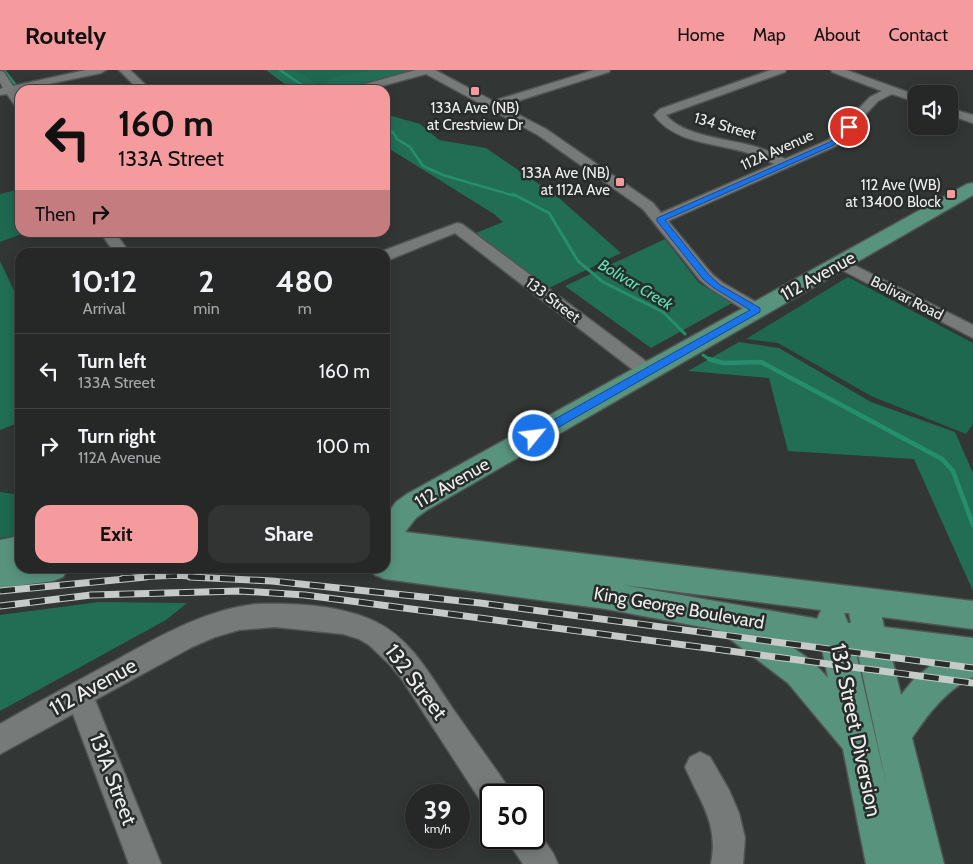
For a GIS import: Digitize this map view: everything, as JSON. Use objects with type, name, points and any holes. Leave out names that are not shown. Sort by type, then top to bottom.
[{"type":"main road","name":"112 Avenue","points":[[390,531],[406,510],[417,502],[973,188]]},
{"type":"main road","name":"King George Boulevard","points":[[390,543],[973,614]]},
{"type":"main road","points":[[0,552],[15,549]]},
{"type":"main road","name":"King George Boulevard","points":[[390,567],[606,594],[836,636],[973,653]]},
{"type":"main road","points":[[0,575],[15,573]]},
{"type":"main road","name":"132 Street Diversion","points":[[827,596],[886,864]]},
{"type":"main road","name":"132 Street Diversion","points":[[862,601],[924,864]]},
{"type":"main road","points":[[723,615],[800,672],[826,700],[858,741]]},
{"type":"main road","points":[[893,736],[916,701],[934,682],[948,672],[973,660]]},
{"type":"street","points":[[32,85],[101,70]]},
{"type":"street","points":[[124,70],[140,85]]},
{"type":"street","points":[[373,85],[427,70],[556,141],[648,206],[706,277],[717,286],[757,310]]},
{"type":"street","points":[[492,105],[604,70]]},
{"type":"street","name":"134 Street","points":[[781,70],[660,115],[663,120],[691,135],[761,153],[786,164]]},
{"type":"street","points":[[836,70],[908,96]]},
{"type":"street","points":[[0,74],[5,91],[15,100]]},
{"type":"street","name":"112A Avenue","points":[[660,220],[832,143],[874,99],[892,90]]},
{"type":"street","points":[[958,114],[973,119]]},
{"type":"street","name":"133 Street","points":[[390,254],[457,227],[648,372]]},
{"type":"street","points":[[110,237],[118,248]]},
{"type":"street","name":"Bolivar Road","points":[[840,263],[973,332]]},
{"type":"street","name":"112 Avenue","points":[[0,740],[163,648],[217,625],[241,618],[271,616],[304,617]]},
{"type":"street","name":"132 Street","points":[[304,617],[332,619],[356,625],[382,637],[410,669],[488,784]]},
{"type":"street","name":"131A Street","points":[[79,694],[145,864]]},
{"type":"street","points":[[700,767],[718,798],[725,818],[729,856],[727,864]]},
{"type":"street","points":[[532,849],[542,864]]},
{"type":"green space","points":[[266,70],[414,70],[356,85],[286,85]]},
{"type":"green space","points":[[266,70],[294,72],[306,76],[316,85],[286,85]]},
{"type":"green space","points":[[374,70],[414,70],[356,85],[316,85],[326,83],[330,78]]},
{"type":"green space","points":[[390,115],[420,124],[439,140],[486,148],[559,198],[621,253],[549,288],[476,233],[503,222],[494,214],[390,149]]},
{"type":"green space","points":[[15,190],[15,237],[0,242],[0,194]]},
{"type":"green space","points":[[665,239],[699,283],[732,303],[651,348],[565,286]]},
{"type":"green space","points":[[0,261],[15,293],[15,424],[0,430]]},
{"type":"green space","points":[[848,277],[973,343],[973,424],[966,434],[871,396],[778,343],[746,339]]},
{"type":"green space","points":[[739,342],[779,348],[871,402],[955,432],[973,473],[973,591],[914,459],[788,451],[769,378],[688,371]]},
{"type":"green space","points":[[0,492],[15,494],[15,536],[0,538]]},
{"type":"green space","points":[[99,602],[187,603],[166,620],[0,711],[0,615]]},
{"type":"waterway","points":[[4,70],[15,84]]},
{"type":"waterway","name":"Bolivar Creek","points":[[280,70],[302,85]]},
{"type":"waterway","name":"Bolivar Creek","points":[[390,131],[393,132],[397,139],[410,147],[423,166],[443,175],[515,196]]},
{"type":"waterway","name":"Bolivar Creek","points":[[513,194],[549,213],[578,261],[603,282],[663,312],[685,334]]},
{"type":"waterway","name":"Bolivar Creek","points":[[703,355],[709,359]]},
{"type":"waterway","name":"Bolivar Creek","points":[[709,359],[723,363],[761,362],[942,459],[953,471],[973,525]]},
{"type":"railway","points":[[144,577],[177,576],[213,578]]},
{"type":"railway","points":[[0,591],[144,577]]},
{"type":"railway","points":[[122,578],[144,577]]},
{"type":"railway","points":[[190,577],[272,581],[480,603],[973,668]]},
{"type":"railway","points":[[0,606],[91,595],[240,591],[305,595],[973,683]]},
{"type":"place","name":"133A Ave (NB) at Crestview Dr","points":[[475,91]]},
{"type":"place","name":"133A Ave (NB) at 112A Ave","points":[[620,182]]},
{"type":"place","name":"112 Ave (WB) at 13400 Block","points":[[951,194]]},
{"type":"route","points":[[534,436],[757,310],[711,282],[660,220],[832,143],[849,127]]}]
